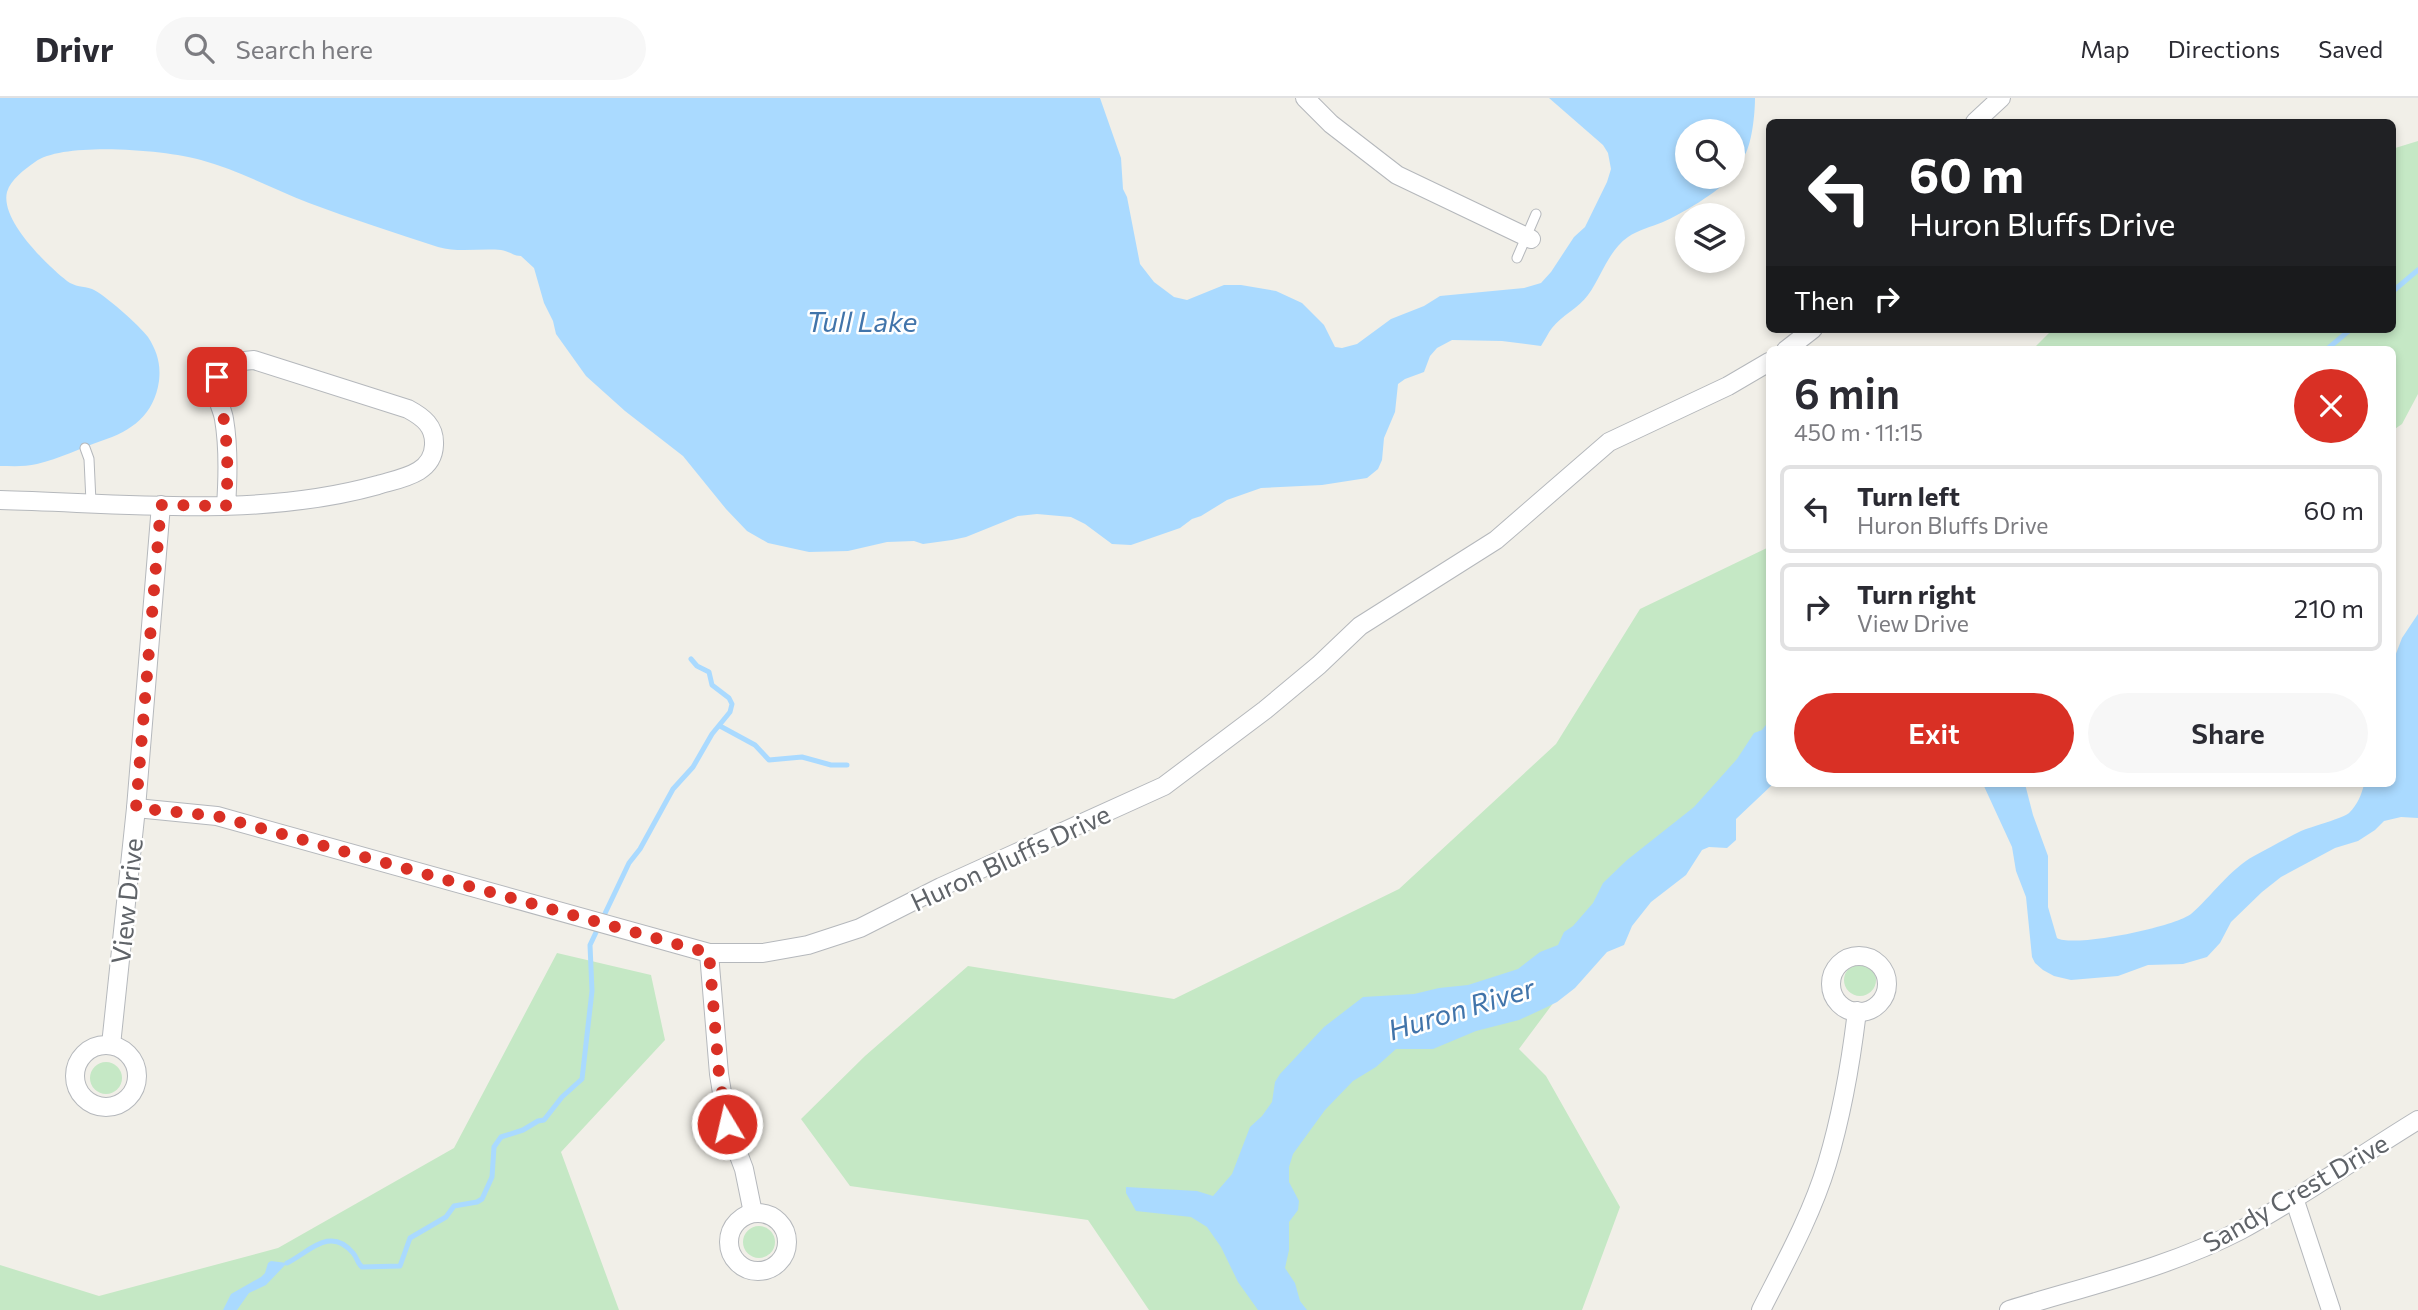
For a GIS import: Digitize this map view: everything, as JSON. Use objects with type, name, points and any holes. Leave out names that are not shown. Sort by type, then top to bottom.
[{"type":"street","points":[[1305,98],[1331,124],[1397,175],[1529,238]]},
{"type":"street","points":[[1978,119],[2001,98]]},
{"type":"street","points":[[1791,346],[1808,333]]},
{"type":"street","points":[[0,500],[226,506],[297,500],[354,491],[416,474],[428,463],[434,446],[431,427],[421,416],[408,409],[254,360],[241,360],[228,365],[217,377],[215,388],[224,418],[228,467],[226,506]]},
{"type":"street","name":"Huron Bluffs Drive","points":[[136,808],[217,816],[709,953],[763,953],[808,945],[860,928],[941,887],[1164,786],[1265,710],[1360,626],[1496,540],[1609,442],[1728,387],[1766,364]]},
{"type":"street","name":"View Drive","points":[[111,1045],[136,808],[161,505]]},
{"type":"street","points":[[709,953],[719,1074],[727,1124],[744,1169],[753,1213]]},
{"type":"street","points":[[1761,1310],[1796,1240],[1827,1165],[1847,1080],[1857,1011]]},
{"type":"street","name":"Sandy Crest Drive","points":[[2009,1310],[2142,1271],[2241,1230],[2418,1120]]},
{"type":"street","points":[[2294,1198],[2331,1310]]},
{"type":"lane","points":[[1517,258],[1529,238],[1536,215]]},
{"type":"lane","points":[[85,448],[89,459],[91,502]]},
{"type":"green space","points":[[2418,141],[2418,394],[2402,424],[2396,428],[2396,346],[2036,346],[2049,333],[2396,333],[2396,148]]},
{"type":"green space","points":[[1766,548],[1766,772],[1668,849],[1519,1049],[1546,1076],[1620,1207],[1582,1310],[1149,1310],[1088,1220],[850,1186],[801,1119],[865,1056],[968,966],[1174,999],[1399,889],[1556,744],[1640,609]]},
{"type":"green space","points":[[557,953],[651,975],[665,1040],[561,1152],[619,1310],[0,1310],[0,1265],[99,1296],[278,1248],[454,1148]]},
{"type":"green space","points":[[1860,964],[1871,969],[1876,980],[1871,991],[1860,996],[1849,991],[1844,980],[1849,969]]},
{"type":"green space","points":[[106,1062],[117,1067],[122,1078],[117,1089],[106,1094],[95,1089],[90,1078],[95,1067]]},
{"type":"green space","points":[[759,1226],[770,1231],[775,1242],[770,1253],[759,1258],[748,1253],[743,1242],[748,1231]]},
{"type":"water","name":"Tull Lake","points":[[0,98],[1100,98],[1121,158],[1123,189],[1127,197],[1140,264],[1154,282],[1174,297],[1187,300],[1224,285],[1276,291],[1302,303],[1324,325],[1335,347],[1342,348],[1357,344],[1391,319],[1424,306],[1440,296],[1524,288],[1541,283],[1551,272],[1574,237],[1585,227],[1611,169],[1608,153],[1603,145],[1549,98],[1755,98],[1751,138],[1745,155],[1745,119],[1675,119],[1675,189],[1718,189],[1697,203],[1675,203],[1675,216],[1636,232],[1621,243],[1610,256],[1588,295],[1556,323],[1541,346],[1502,341],[1452,340],[1437,348],[1430,356],[1424,372],[1398,384],[1395,412],[1384,438],[1382,460],[1378,469],[1367,478],[1322,485],[1261,488],[1227,500],[1180,528],[1131,545],[1112,544],[1071,517],[1037,514],[1018,516],[966,537],[923,544],[914,541],[887,542],[848,551],[809,552],[768,543],[747,531],[683,456],[625,411],[586,376],[556,334],[534,268],[521,256],[501,250],[454,250],[438,247],[309,203],[215,164],[185,156],[116,149],[68,151],[49,155],[35,162],[15,179],[7,192],[7,203],[18,228],[48,264],[67,281],[98,292],[148,337],[159,363],[156,393],[140,420],[112,437],[45,462],[28,466],[0,466]]},
{"type":"water","points":[[2418,614],[2418,818],[2401,817],[2384,821],[2358,841],[2335,848],[2281,877],[2231,922],[2220,943],[2207,957],[2183,964],[2148,965],[2118,976],[2071,980],[2054,976],[2035,963],[2032,957],[2026,897],[2016,871],[2012,847],[1984,787],[2026,787],[2048,856],[2048,907],[2057,938],[2102,938],[2165,925],[2191,914],[2229,876],[2254,856],[2301,831],[2347,814],[2357,803],[2363,787],[2396,787],[2396,654],[2402,638]]},
{"type":"water","name":"Huron River","points":[[1766,725],[1766,787],[1770,787],[1736,819],[1736,840],[1727,848],[1709,847],[1702,850],[1686,875],[1651,902],[1632,926],[1624,945],[1607,952],[1575,988],[1557,1002],[1519,1020],[1476,1031],[1433,1049],[1396,1049],[1376,1067],[1353,1081],[1325,1110],[1293,1154],[1289,1167],[1289,1182],[1299,1201],[1298,1210],[1289,1222],[1289,1250],[1285,1268],[1307,1310],[1258,1310],[1238,1282],[1221,1247],[1207,1227],[1191,1217],[1136,1211],[1126,1193],[1126,1187],[1197,1191],[1213,1196],[1232,1174],[1250,1127],[1272,1102],[1275,1082],[1280,1074],[1324,1027],[1363,997],[1414,994],[1468,985],[1518,969],[1540,952],[1558,945],[1564,932],[1573,926],[1593,903],[1603,883],[1627,860],[1694,807],[1737,759],[1754,733]]},
{"type":"water","points":[[271,1261],[287,1263],[266,1285],[249,1293],[237,1310],[223,1310],[231,1294],[261,1277]]},
{"type":"waterway","points":[[2396,289],[2418,270]]},
{"type":"waterway","points":[[2331,346],[2346,333]]},
{"type":"waterway","points":[[287,1263],[319,1244],[336,1241],[353,1253],[362,1267],[400,1266],[410,1238],[446,1217],[454,1206],[482,1199],[492,1177],[494,1147],[501,1137],[544,1120],[562,1097],[582,1079],[592,991],[590,945],[629,863],[640,849],[673,789],[693,767],[712,734],[730,712],[732,704],[729,698],[712,685],[709,672],[697,666],[691,659]]},
{"type":"waterway","points":[[720,726],[755,745],[769,760],[802,757],[831,765],[847,765]]},
{"type":"route","points":[[217,377],[215,388],[224,418],[228,467],[226,506],[161,505],[136,808],[217,816],[709,953],[719,1074],[727,1124]]}]
